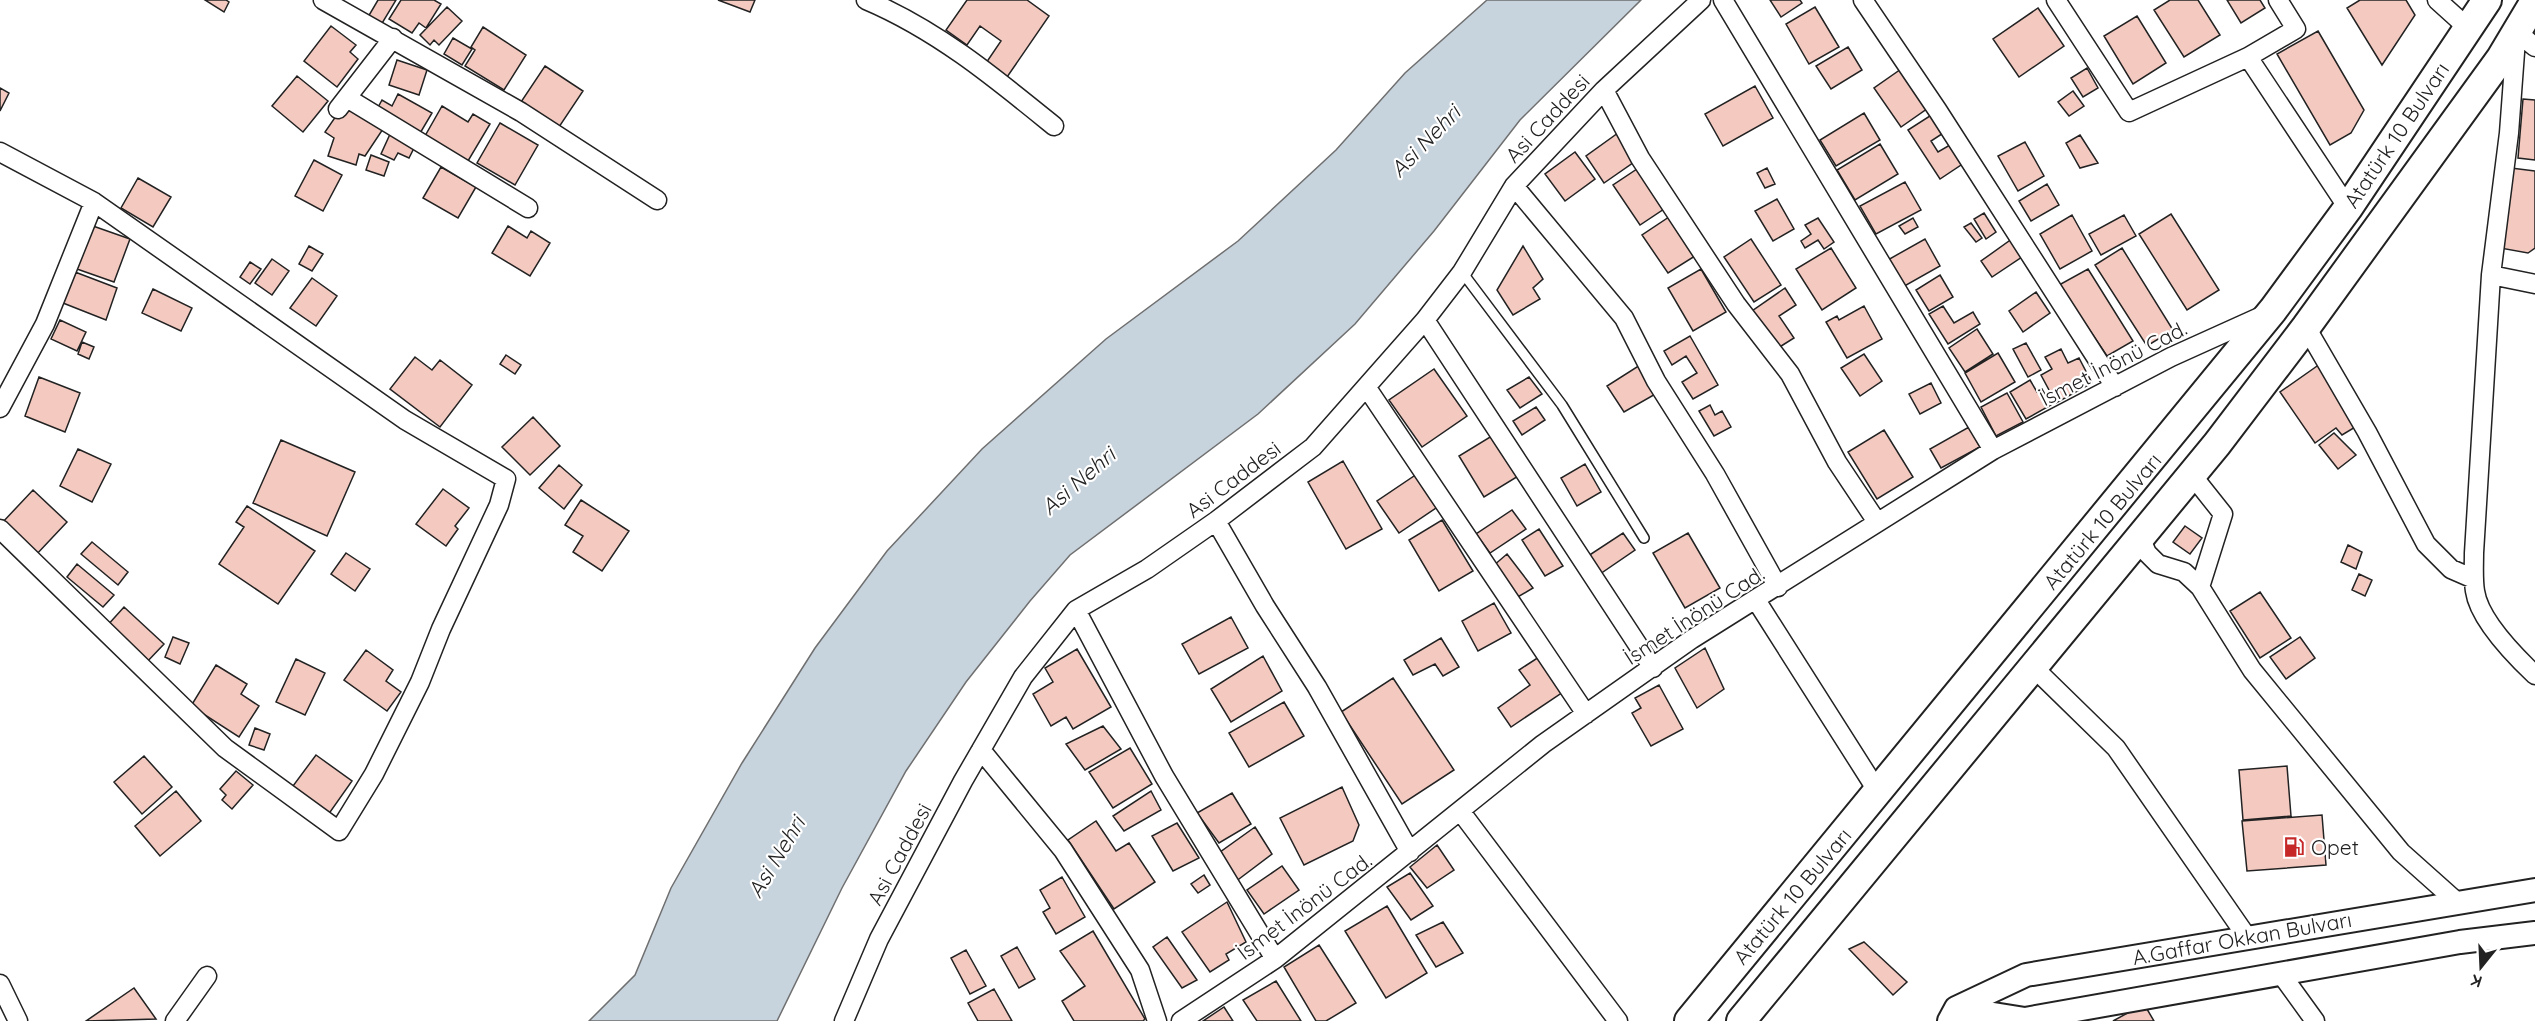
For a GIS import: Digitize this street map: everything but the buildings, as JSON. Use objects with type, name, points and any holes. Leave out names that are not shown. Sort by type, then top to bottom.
[{"type":"highway","name":"Atatürk 10 Bulvarı","points":[[1689,1021],[2273,310],[2348,208],[2487,0]]},
{"type":"highway","name":"Atatürk 10 Bulvarı","points":[[1741,1021],[2192,475],[2526,39],[2535,1]]},
{"type":"street","points":[[322,0],[521,112],[657,200]]},
{"type":"street","points":[[866,0],[896,13],[967,56],[1054,126]]},
{"type":"street","name":"Asi Caddesi","points":[[844,1021],[879,939],[981,750],[1023,676],[1076,610],[1147,569],[1216,521],[1313,447],[1425,320],[1462,272],[1514,186],[1604,90],[1701,0]]},
{"type":"street","points":[[1723,0],[1993,450]]},
{"type":"street","points":[[1863,0],[1938,111],[2115,387]]},
{"type":"street","points":[[2056,0],[2129,112],[2248,57],[2296,29],[2278,0]]},
{"type":"street","points":[[2437,0],[2468,28]]},
{"type":"street","points":[[393,38],[342,103],[528,208]]},
{"type":"street","points":[[2526,39],[2509,133],[2491,275],[2474,553],[2475,594],[2489,622],[2535,675]]},
{"type":"street","points":[[2248,57],[2348,208]]},
{"type":"street","points":[[1604,90],[1640,158],[1736,304],[1790,374],[1837,462],[1877,522]]},
{"type":"street","points":[[0,152],[94,202],[405,420],[506,479],[499,505],[441,629],[420,682],[374,774],[339,831],[225,748],[0,529]]},
{"type":"street","points":[[1514,186],[1624,318],[1656,381],[1715,474],[1778,587]]},
{"type":"street","points":[[0,408],[45,324],[94,202]]},
{"type":"street","points":[[2491,275],[2535,284]]},
{"type":"street","name":"İsmet İnönü Cad.","points":[[1182,1021],[1275,959],[1543,744],[1692,639],[1993,450],[2171,357],[2273,310]]},
{"type":"street","points":[[1425,320],[1653,668]]},
{"type":"street","points":[[2306,327],[2367,432],[2426,544],[2451,570],[2475,579]]},
{"type":"street","points":[[1367,388],[1586,714]]},
{"type":"street","points":[[2192,475],[2223,514],[2200,587]]},
{"type":"street","points":[[1216,521],[1265,606],[1317,687],[1410,852]]},
{"type":"street","points":[[2140,537],[2147,553],[2158,564],[2184,572],[2200,587],[2252,670],[2393,843],[2457,902]]},
{"type":"street","points":[[1756,600],[1878,792]]},
{"type":"street","points":[[1076,610],[1164,776],[1275,959]]},
{"type":"street","points":[[2032,667],[2116,748],[2247,938]]},
{"type":"street","points":[[981,750],[1063,850],[1140,970],[1157,1021]]},
{"type":"street","points":[[1461,812],[1617,1021]]},
{"type":"street","name":"A.Gaffar Okkan Bulvarı","points":[[1952,1015],[2026,975],[2535,890]]},
{"type":"street","name":"A.Gaffar Okkan Bulvarı","points":[[1952,1015],[2025,1019],[2460,942],[2535,933]]},
{"type":"street","points":[[2281,974],[2315,1021]]},
{"type":"street","points":[[175,1021],[207,976]]},
{"type":"street","points":[[0,984],[18,1021]]},
{"type":"lane","points":[[1462,272],[1562,405],[1644,538]]},
{"type":"water","name":"Asi Nehri","points":[[1487,0],[1641,0],[1520,120],[1434,231],[1355,324],[1258,414],[1070,555],[1030,601],[966,682],[906,771],[842,888],[777,1021],[589,1021],[635,975],[671,888],[742,763],[815,648],[887,551],[982,449],[1106,339],[1238,241],[1336,150],[1405,73]]},
{"type":"place","name":"Opet","points":[[2294,847]]}]
